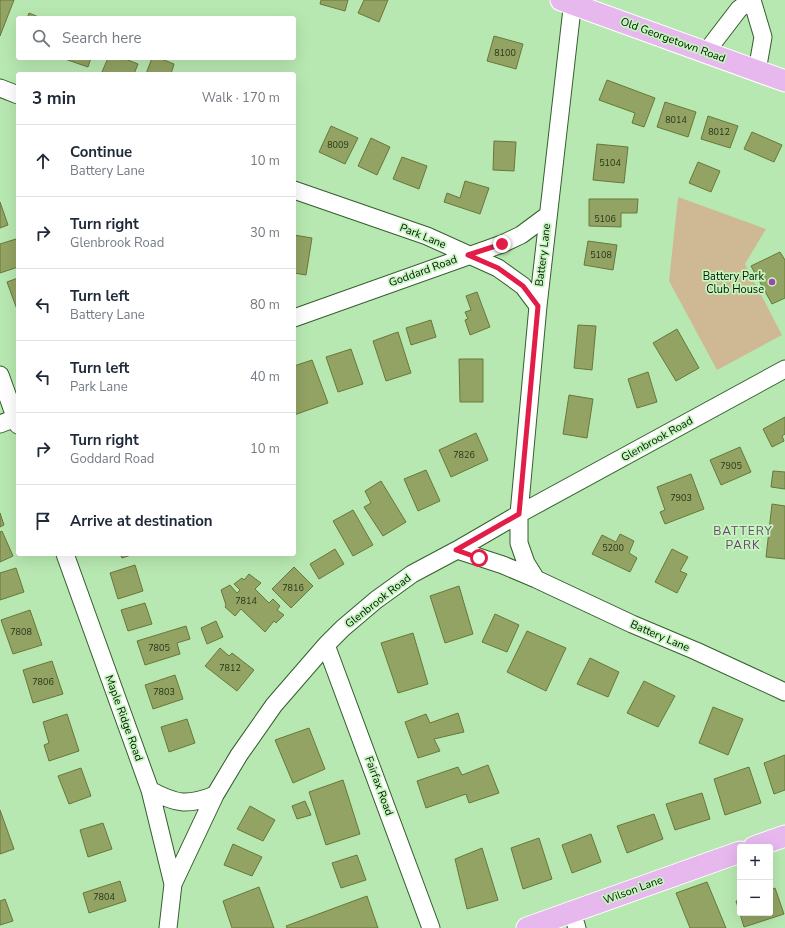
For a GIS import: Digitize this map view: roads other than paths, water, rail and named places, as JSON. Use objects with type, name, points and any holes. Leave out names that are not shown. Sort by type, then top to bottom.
[{"type":"main road","name":"Old Georgetown Road","points":[[569,1],[785,81]]},
{"type":"main road","points":[[762,844],[785,836]]},
{"type":"main road","name":"Wilson Lane","points":[[527,928],[574,920],[737,853]]},
{"type":"street","points":[[706,52],[739,9],[752,0],[763,37],[757,71]]},
{"type":"street","name":"Battery Lane","points":[[536,579],[526,563],[519,543],[519,514],[538,306],[569,1]]},
{"type":"street","points":[[0,88],[16,94]]},
{"type":"street","name":"Park Lane","points":[[296,191],[427,236],[498,268],[523,286],[538,306]]},
{"type":"street","name":"Goddard Road","points":[[296,317],[502,244],[521,235],[548,215]]},
{"type":"street","name":"Glenbrook Road","points":[[168,928],[173,884],[214,795],[239,755],[274,705],[326,645],[343,628],[376,600],[412,574],[785,369]]},
{"type":"street","points":[[0,375],[13,421]]},
{"type":"street","name":"Battery Lane","points":[[456,550],[502,565],[536,579],[632,624],[696,651],[785,692]]},
{"type":"street","name":"Maple Ridge Road","points":[[66,556],[150,790],[173,884]]},
{"type":"street","name":"Fairfax Road","points":[[326,645],[431,928]]},
{"type":"street","points":[[150,790],[167,799],[182,803],[201,800],[214,795]]},
{"type":"place","name":"Battery Park Club House","points":[[772,282]]},
{"type":"district","name":"BATTERY PARK","points":[[743,538]]}]
